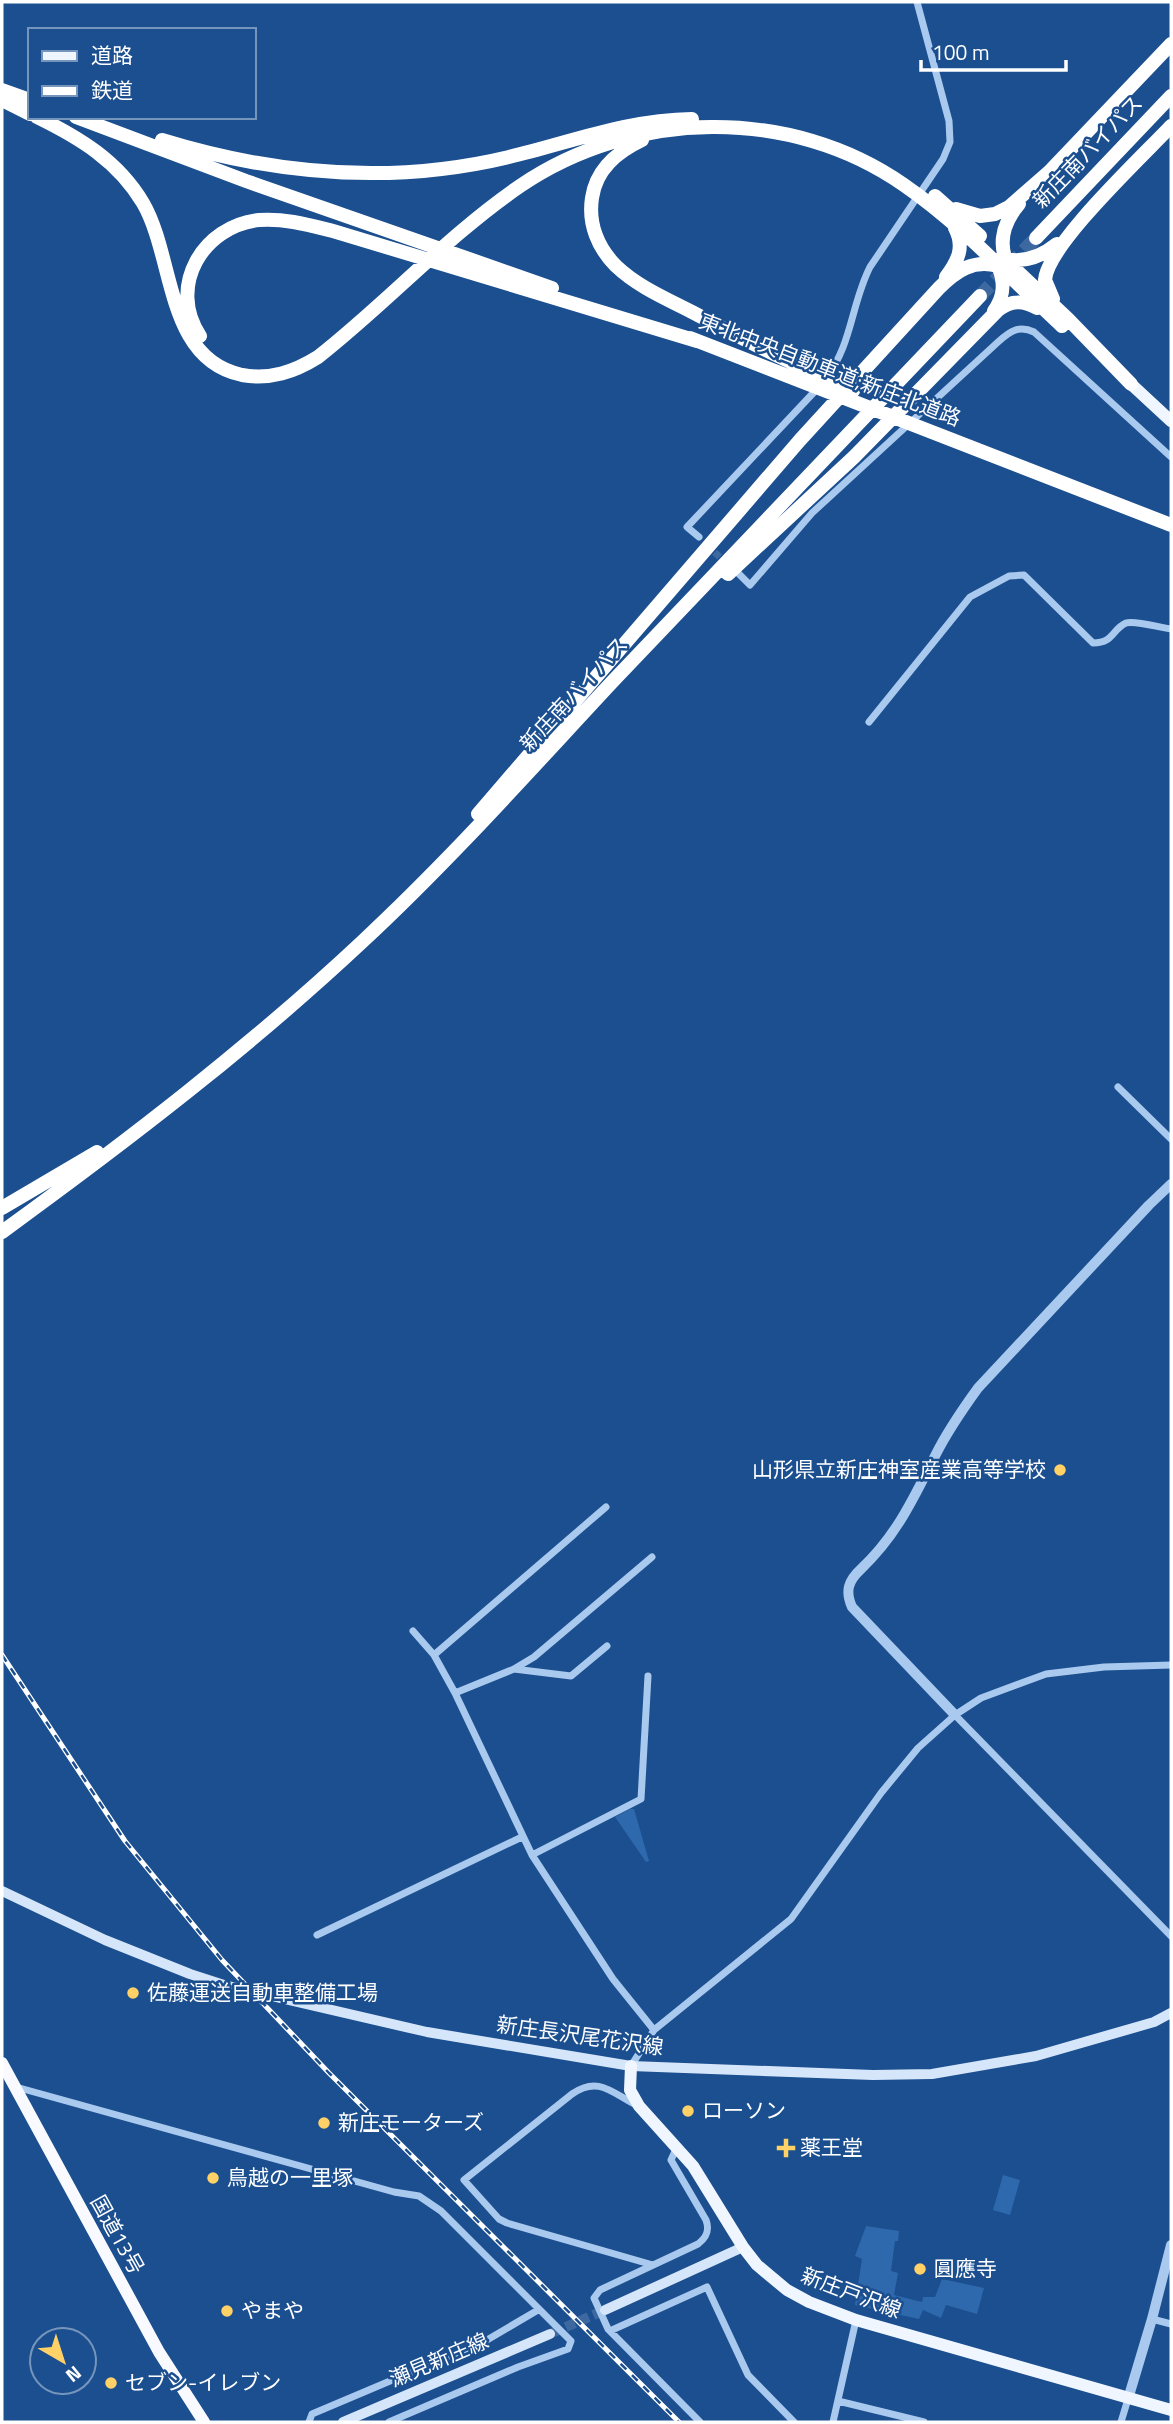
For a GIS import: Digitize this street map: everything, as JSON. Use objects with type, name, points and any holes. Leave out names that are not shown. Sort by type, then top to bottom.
[{"type":"highway","points":[[986,321],[1003,294],[1002,242],[1005,225],[1014,209],[1171,44]]},
{"type":"highway","points":[[3,96],[28,100]]},
{"type":"highway","points":[[3,96],[28,113]]},
{"type":"highway","name":"新庄南バイパス","points":[[1036,238],[1171,96]]},
{"type":"highway","points":[[468,265],[399,252],[298,222],[273,220],[245,223],[219,234],[209,242],[194,263],[187,293],[192,321],[205,343],[225,360],[264,368],[290,361],[305,355],[331,336],[485,202],[522,174],[600,136],[640,125],[681,124],[727,118],[797,127],[859,148],[931,199],[1131,384]]},
{"type":"highway","points":[[40,119],[96,151],[116,168],[133,188],[156,232],[183,325],[200,350],[222,368],[265,377],[291,371],[318,357],[495,205],[534,177],[570,158],[612,142],[681,124]]},
{"type":"highway","points":[[81,119],[246,181],[407,237],[468,265]]},
{"type":"highway","points":[[94,119],[201,152],[241,161],[300,170],[380,174],[459,167],[510,157],[598,131],[640,123],[681,124]]},
{"type":"highway","points":[[681,124],[622,150],[608,163],[597,181],[591,202],[592,225],[600,245],[615,265],[640,284],[800,373]]},
{"type":"highway","points":[[446,857],[800,440],[928,299],[963,269],[978,263],[1001,263],[1039,256],[1056,246],[1171,126]]},
{"type":"highway","points":[[931,199],[964,213],[987,216],[1009,207],[1049,172]]},
{"type":"highway","points":[[928,299],[959,256],[959,236],[931,199]]},
{"type":"highway","points":[[1065,323],[1047,288],[1045,273],[1052,258],[1081,221]]},
{"type":"highway","points":[[950,222],[977,240]]},
{"type":"highway","name":"東北中央自動車道;新庄北道路","points":[[468,265],[800,373],[1171,525]]},
{"type":"highway","name":"新庄南バイパス","points":[[446,857],[980,296]]},
{"type":"highway","points":[[2,1232],[177,1098],[317,977],[572,737],[707,594],[854,457],[1003,305],[1016,301],[1036,307],[1065,323]]},
{"type":"highway","points":[[2,1208],[121,1137],[177,1098]]},
{"type":"highway","name":"国道13号","points":[[2,2063],[159,2352],[204,2422]]},
{"type":"main road","points":[[1131,384],[1171,421]]},
{"type":"main road","name":"新庄長沢尾花沢線","points":[[2,1891],[105,1940],[224,1985],[440,2034],[631,2066],[873,2075],[932,2074],[1036,2056],[1154,2022],[1171,2013]]},
{"type":"main road","name":"新庄戸沢線","points":[[631,2066],[630,2090],[639,2106],[677,2147],[706,2184],[743,2247],[757,2265],[787,2290],[808,2302],[856,2320],[1171,2410]]},
{"type":"main road","points":[[605,2310],[743,2247]]},
{"type":"main road","name":"瀬見新庄線","points":[[347,2420],[550,2334]]},
{"type":"street","points":[[699,537],[687,527],[833,369],[848,338],[861,283],[943,159],[950,142],[949,121],[917,2]]},
{"type":"street","points":[[736,571],[750,585],[812,513],[841,485],[998,342],[1016,329],[1025,327],[1034,332],[1171,457]]},
{"type":"street","points":[[869,722],[970,597],[1009,576],[1024,575],[1093,643],[1109,640],[1125,624],[1132,622],[1171,629]]},
{"type":"street","points":[[1118,1087],[1171,1139]]},
{"type":"street","points":[[1171,1184],[978,1388],[956,1418],[901,1522],[875,1555],[855,1574],[848,1587],[847,1596],[852,1607],[1171,1936]]},
{"type":"street","points":[[434,1655],[606,1507]]},
{"type":"street","points":[[455,1693],[514,1669],[534,1657],[652,1557]]},
{"type":"street","points":[[413,1631],[434,1655],[455,1693],[532,1855],[598,1958],[654,2030]]},
{"type":"street","points":[[514,1669],[571,1676],[607,1646]]},
{"type":"street","points":[[631,2066],[654,2030],[791,1919],[881,1793],[918,1748],[955,1715],[981,1698],[1046,1674],[1104,1667],[1171,1665]]},
{"type":"street","points":[[532,1855],[642,1799],[649,1676]]},
{"type":"street","points":[[317,1935],[522,1838]]},
{"type":"street","points":[[2,2083],[394,2192],[419,2196],[441,2211],[571,2342],[568,2349],[518,2367],[389,2422]]},
{"type":"street","points":[[639,2106],[597,2085],[589,2084],[572,2094],[464,2180],[499,2219],[507,2223],[653,2264]]},
{"type":"street","points":[[677,2147],[671,2160],[706,2220],[707,2233],[698,2244],[600,2290],[595,2295],[595,2301],[606,2326],[700,2422]]},
{"type":"street","points":[[1121,2422],[1167,2274],[1171,2245]]},
{"type":"street","points":[[612,2330],[706,2287],[748,2375],[794,2422]]},
{"type":"street","points":[[309,2422],[312,2414],[478,2344],[538,2310]]},
{"type":"street","points":[[1152,2319],[1171,2324]]},
{"type":"street","points":[[833,2422],[856,2320]]},
{"type":"street","points":[[838,2401],[924,2422]]},
{"type":"street","points":[[347,2420],[364,2422]]},
{"type":"shaded area","points":[[634,1809],[649,1861],[646,1862],[615,1817]]},
{"type":"shaded area","points":[[1003,2175],[1020,2180],[1010,2215],[993,2210]]},
{"type":"shaded area","points":[[866,2226],[899,2231],[891,2271],[898,2273],[894,2295],[922,2302],[923,2297],[935,2297],[942,2279],[984,2288],[977,2314],[946,2305],[941,2318],[923,2310],[919,2319],[855,2305],[862,2259],[855,2256]]},
{"type":"tunnel","points":[[980,296],[1036,238]]},
{"type":"tunnel","points":[[707,545],[726,563]]},
{"type":"tunnel","points":[[552,2333],[605,2310]]},
{"type":"railway","points":[[2,1655],[125,1841],[222,1960],[329,2073],[679,2422]]},
{"type":"place","name":"山形県立新庄神室産業高等学校","points":[[1060,1470]]},
{"type":"place","name":"佐藤運送自動車整備工場","points":[[133,1993]]},
{"type":"place","name":"ローソン","points":[[688,2111]]},
{"type":"place","name":"新庄モーターズ","points":[[324,2123]]},
{"type":"place","name":"薬王堂","points":[[786,2148]]},
{"type":"place","name":"鳥越の一里塚","points":[[213,2178]]},
{"type":"place","name":"圓應寺","points":[[920,2269]]},
{"type":"place","name":"やまや","points":[[227,2311]]},
{"type":"place","name":"セブン-イレブン","points":[[111,2383]]}]
